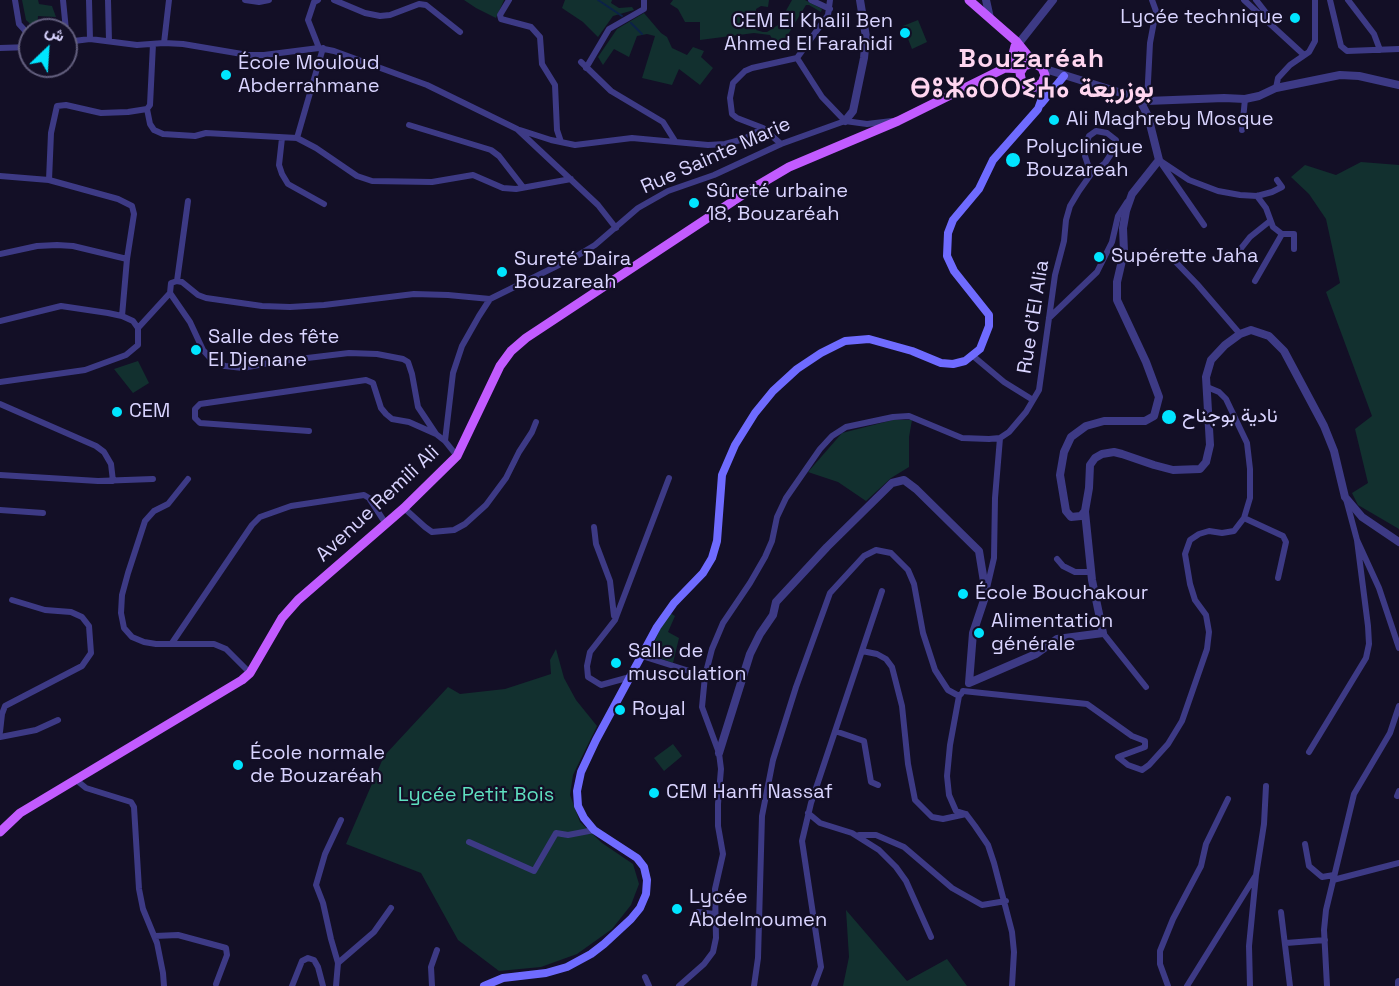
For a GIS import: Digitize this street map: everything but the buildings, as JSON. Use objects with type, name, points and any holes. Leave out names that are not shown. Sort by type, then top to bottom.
[{"type":"main road","points":[[969,0],[1010,36],[1038,66],[1038,84],[1042,96],[1039,107]]},
{"type":"main road","points":[[1005,68],[1012,58],[1016,45]]},
{"type":"main road","points":[[1016,45],[1022,71],[1022,83],[1038,84]]},
{"type":"main road","points":[[1022,71],[1038,66]]},
{"type":"main road","name":"Avenue Remili Ali","points":[[0,830],[20,813],[242,680],[250,673],[282,618],[298,600],[404,508],[457,456],[500,366],[511,351],[526,338],[750,190],[789,167],[898,121],[1005,68],[1022,71]]},
{"type":"main road","points":[[484,986],[503,978],[546,973],[567,967],[604,944],[640,908],[646,894],[647,880],[644,867],[637,858],[594,830],[578,806],[577,791],[581,772],[657,627],[674,603],[703,573],[712,558],[717,541],[722,475],[735,445],[755,412],[773,391],[789,376],[821,353],[844,341],[869,339],[912,351],[941,363],[959,363],[973,356],[980,349],[988,326],[989,315],[954,271],[947,256],[948,233],[953,220],[980,189],[993,160],[1039,107],[1061,75]]},
{"type":"street","points":[[15,0],[18,18]]},
{"type":"street","points":[[63,0],[65,18]]},
{"type":"street","points":[[89,0],[90,39]]},
{"type":"street","points":[[108,0],[109,41]]},
{"type":"street","points":[[164,43],[169,0]]},
{"type":"street","points":[[245,0],[259,2],[269,0]]},
{"type":"street","points":[[297,138],[321,48],[309,20],[314,2],[318,0]]},
{"type":"street","points":[[334,0],[365,13],[380,16],[390,15],[419,4],[426,5],[460,32]]},
{"type":"street","points":[[509,0],[500,15],[501,19],[531,27],[540,37],[542,64],[555,85],[557,130],[561,142]]},
{"type":"street","points":[[644,0],[644,9],[609,29],[584,65],[611,91],[663,122],[675,141]]},
{"type":"street","points":[[811,0],[830,9]]},
{"type":"street","points":[[781,144],[763,128],[732,114],[730,98],[734,83],[744,71],[797,58],[830,9],[830,0]]},
{"type":"street","points":[[797,58],[822,97],[845,121],[853,111],[864,58],[866,38],[860,0]]},
{"type":"street","points":[[986,0],[990,18]]},
{"type":"street","points":[[1016,45],[1053,0]]},
{"type":"street","points":[[1152,0],[1156,11],[1143,100],[1159,160],[1204,225]]},
{"type":"street","points":[[1245,0],[1253,2],[1304,55]]},
{"type":"street","points":[[1276,88],[1278,78],[1290,65],[1309,52],[1315,41],[1315,0]]},
{"type":"street","points":[[1330,0],[1341,46],[1347,51],[1399,49]]},
{"type":"street","points":[[1348,0],[1374,34],[1380,50]]},
{"type":"street","points":[[78,41],[90,39],[137,45],[183,44],[248,55],[303,52],[321,48],[427,85],[517,129],[575,145],[632,138],[708,145],[725,144],[744,139],[763,128]]},
{"type":"street","points":[[153,44],[150,105],[147,109],[150,124],[154,130],[163,134],[195,136],[206,132],[297,138],[357,176],[372,181],[432,182],[473,175],[502,188],[571,179]]},
{"type":"street","points":[[0,48],[18,47]]},
{"type":"street","points":[[1038,66],[1143,100],[1245,99],[1259,96],[1276,88],[1340,75],[1359,76],[1396,84]]},
{"type":"street","points":[[1038,84],[1061,75]]},
{"type":"street","points":[[1242,130],[1245,99]]},
{"type":"street","points":[[49,180],[51,133],[57,106],[66,105],[101,113],[147,109]]},
{"type":"street","name":"Rue Sainte Marie","points":[[490,299],[595,245],[638,208],[668,191],[714,175],[781,144],[845,121],[867,124],[898,121]]},
{"type":"street","points":[[409,126],[491,150],[499,156],[523,187]]},
{"type":"street","points":[[517,129],[598,205],[616,228]]},
{"type":"street","name":"Rue d'El Alia","points":[[1000,438],[1009,432],[1026,412],[1039,390],[1068,213],[1070,206],[1091,174],[1105,163],[1113,151],[1116,140],[1107,133],[1096,131],[1089,136],[1085,156],[1091,174]]},
{"type":"street","points":[[282,138],[279,165],[288,184],[324,204]]},
{"type":"street","points":[[1049,318],[1096,272],[1112,242],[1118,216],[1159,160]]},
{"type":"street","points":[[1159,160],[1189,180],[1218,191],[1257,196],[1282,187],[1277,180]]},
{"type":"street","points":[[0,176],[49,180],[118,199],[132,206],[134,214],[126,259],[122,316]]},
{"type":"street","points":[[1084,511],[1082,516],[1071,517],[1066,511],[1063,495],[1060,475],[1064,452],[1071,437],[1086,426],[1104,421],[1145,421],[1154,416],[1159,397],[1146,362],[1117,300],[1117,282],[1124,252],[1126,211],[1132,194]]},
{"type":"street","points":[[1257,196],[1266,208],[1270,221],[1282,234],[1294,234],[1294,249]]},
{"type":"street","points":[[177,281],[188,201]]},
{"type":"street","points":[[1231,261],[1250,237],[1270,221]]},
{"type":"street","points":[[1255,281],[1282,234]]},
{"type":"street","points":[[0,254],[37,246],[57,245],[73,246],[126,259]]},
{"type":"street","points":[[1167,253],[1240,334]]},
{"type":"street","points":[[138,328],[170,293],[171,283],[177,281],[206,298],[262,306],[312,306],[414,294],[490,299],[462,346],[453,373],[445,441]]},
{"type":"street","points":[[170,293],[190,322],[202,350],[225,366],[243,368],[349,353],[376,354],[403,359],[408,362],[412,374],[418,407],[436,434]]},
{"type":"street","points":[[0,321],[61,306],[122,316],[133,321],[138,328],[138,345],[126,355],[85,370],[0,382]]},
{"type":"street","points":[[1146,687],[1103,633],[1091,572],[1084,511],[1090,465],[1102,454],[1114,452],[1173,470],[1200,470],[1206,462],[1209,445],[1206,377],[1211,360],[1225,345],[1240,334],[1251,330],[1269,336],[1284,351],[1324,426],[1334,451],[1358,540],[1399,648]]},
{"type":"street","points":[[973,356],[1004,382],[1033,400]]},
{"type":"street","points":[[309,432],[200,423],[195,418],[195,409],[200,404],[366,380],[373,383],[381,408],[386,414],[392,419],[409,422],[436,434],[457,456]]},
{"type":"street","points":[[754,986],[758,958],[762,816],[773,760],[796,687],[830,593],[864,556],[876,550],[891,553],[908,570],[914,584],[923,633],[935,670],[948,690],[961,694],[1087,704],[1132,736],[1145,741],[1145,747],[1118,757],[1128,765],[1142,770],[1167,744],[1182,721],[1207,649],[1209,632],[1206,615],[1193,592],[1185,554],[1190,540],[1199,534],[1209,531],[1222,533],[1234,531],[1244,518],[1250,498],[1251,469],[1247,442],[1226,399],[1207,387]]},
{"type":"street","points":[[0,404],[96,446],[109,458],[113,481]]},
{"type":"street","points":[[679,986],[694,975],[713,952],[716,938],[715,889],[723,854],[718,826],[721,769],[719,753],[702,707],[705,676],[712,649],[723,622],[765,557],[777,517],[786,498],[820,449],[832,436],[846,427],[909,416],[963,438],[1000,438],[995,498],[994,558],[986,594],[973,633],[969,683]]},
{"type":"street","points":[[404,508],[432,532],[454,530],[465,524],[486,505],[506,478],[536,422]]},
{"type":"street","points":[[0,475],[57,480],[153,479]]},
{"type":"street","points":[[630,676],[601,685],[588,677],[587,666],[590,652],[615,620],[669,478]]},
{"type":"street","points":[[188,479],[168,504],[154,511],[146,521],[122,595],[121,613],[124,628],[132,637],[144,642],[214,644],[226,649],[250,673]]},
{"type":"street","points":[[719,753],[750,654],[773,615],[776,602],[826,547],[892,483],[904,480],[916,489],[979,551],[986,594]]},
{"type":"street","points":[[172,643],[260,517],[274,510],[291,506],[364,495],[369,498],[386,524]]},
{"type":"street","points":[[1345,497],[1362,517],[1399,542]]},
{"type":"street","points":[[0,510],[43,513]]},
{"type":"street","points":[[1244,518],[1283,537],[1286,542],[1278,578]]},
{"type":"street","points":[[594,527],[596,544],[610,581],[615,620]]},
{"type":"street","points":[[1309,752],[1366,658],[1369,644],[1368,626],[1358,540]]},
{"type":"street","points":[[1057,559],[1063,566],[1075,572],[1091,572]]},
{"type":"street","points":[[814,986],[820,967],[802,840],[808,813],[882,591]]},
{"type":"street","points":[[0,732],[5,706],[82,666],[91,653],[89,626],[82,617],[71,612],[45,610],[12,600]]},
{"type":"street","points":[[1012,986],[1014,952],[1005,901],[988,845],[966,814],[956,811],[949,795],[947,776],[950,745],[961,694],[969,683],[1036,654],[1057,639],[1103,633]]},
{"type":"street","points":[[862,651],[877,654],[886,659],[892,667],[902,706],[908,764],[915,800],[932,817],[943,819],[966,814]]},
{"type":"street","points":[[642,656],[705,676]]},
{"type":"street","points":[[1327,986],[1326,910],[1354,794],[1390,733],[1399,706]]},
{"type":"street","points":[[0,737],[36,730],[58,720]]},
{"type":"street","points":[[835,731],[864,741],[871,782],[878,785]]},
{"type":"street","points":[[75,779],[86,788],[131,802],[134,807],[139,889],[143,909],[155,936],[164,986]]},
{"type":"street","points":[[1250,986],[1249,946],[1264,824],[1266,786]]},
{"type":"street","points":[[1168,986],[1160,964],[1160,951],[1201,866],[1206,844],[1228,799]]},
{"type":"street","points":[[808,813],[830,828],[856,835],[876,835],[904,847],[952,888],[982,905],[1005,901]]},
{"type":"street","points":[[336,986],[338,963],[323,903],[316,885],[325,854],[341,820]]},
{"type":"street","points":[[469,842],[534,871],[556,833],[568,836],[594,830]]},
{"type":"street","points":[[856,835],[879,850],[896,867],[906,881],[931,937]]},
{"type":"street","points":[[1305,844],[1309,866],[1323,878],[1334,878],[1399,863]]},
{"type":"street","points":[[1187,986],[1256,875]]},
{"type":"street","points":[[338,963],[374,932],[392,908]]},
{"type":"street","points":[[698,912],[714,914]]},
{"type":"street","points":[[1281,912],[1290,986]]},
{"type":"street","points":[[155,936],[178,935],[226,948],[228,955],[216,984]]},
{"type":"street","points":[[1286,943],[1325,940]]},
{"type":"street","points":[[432,986],[431,967],[437,950]]},
{"type":"street","points":[[292,986],[302,961],[309,958],[314,960],[318,967],[323,986]]},
{"type":"street","points":[[645,977],[649,986]]},
{"type":"green space","points":[[22,0],[38,0],[39,4],[52,6],[56,17],[38,16],[38,18],[26,18]]},
{"type":"green space","points":[[464,0],[504,0],[496,18]]},
{"type":"green space","points":[[565,0],[612,0],[611,3],[619,8],[632,7],[634,10],[613,16],[598,37],[583,22],[562,8]]},
{"type":"green space","points":[[673,0],[769,0],[768,7],[761,6],[756,9],[756,30],[763,32],[778,25],[792,0],[805,0],[822,9],[821,12],[806,5],[784,41],[785,47],[776,46],[770,35],[754,33],[700,40],[700,22],[685,22],[678,9],[670,4]]},
{"type":"green space","points":[[644,13],[667,37],[672,48],[687,55],[693,47],[704,51],[701,57],[713,68],[700,85],[679,69],[672,85],[642,78],[655,36],[647,34],[637,36],[629,57],[614,49],[603,65],[598,57],[617,29]]},
{"type":"green space","points":[[918,20],[927,42],[912,49],[903,26]]},
{"type":"green space","points":[[1361,162],[1399,165],[1399,529],[1358,505],[1352,493],[1368,483],[1355,429],[1372,416],[1326,292],[1340,283],[1326,219],[1309,194],[1291,177],[1305,165],[1336,175]]},
{"type":"green space","points":[[138,361],[149,383],[133,393],[114,369]]},
{"type":"green space","points":[[893,420],[912,420],[909,437],[909,467],[891,478],[866,501],[838,482],[808,472],[842,433]]},
{"type":"green space","points":[[670,613],[675,616],[668,632],[679,638],[673,663],[650,652]]},
{"type":"green space","name":"Lycée Petit Bois","points":[[556,649],[564,678],[576,700],[597,726],[573,775],[570,795],[580,822],[602,843],[633,864],[639,884],[631,905],[612,929],[577,954],[541,967],[499,971],[458,940],[421,873],[346,844],[384,756],[448,687],[460,694],[505,689],[551,674],[550,660]]},
{"type":"green space","points":[[673,744],[682,756],[664,771],[654,758]]},
{"type":"green space","points":[[846,910],[907,981],[947,959],[967,986],[843,986],[849,957]]},
{"type":"waterway","points":[[598,0],[622,16]]},
{"type":"waterway","points":[[631,23],[642,34]]},
{"type":"place","name":"Lycée technique","points":[[1295,18]]},
{"type":"place","name":"CEM El Khalil Ben Ahmed El Farahidi","points":[[905,33]]},
{"type":"place","name":"École Mouloud Abderrahmane","points":[[226,75]]},
{"type":"place","name":"Ali Maghreby Mosque","points":[[1054,120]]},
{"type":"place","name":"Polyclinique Bouzareah","points":[[1013,160]]},
{"type":"place","name":"Sûreté urbaine 18, Bouzaréah","points":[[694,203]]},
{"type":"place","name":"Supérette Jaha","points":[[1099,257]]},
{"type":"place","name":"Sureté Daira Bouzareah","points":[[502,272]]},
{"type":"place","name":"Salle des fête El Djenane","points":[[196,350]]},
{"type":"place","name":"CEM","points":[[117,412]]},
{"type":"place","name":"نادية بوجناح","points":[[1169,417]]},
{"type":"place","name":"École Bouchakour","points":[[963,594]]},
{"type":"place","name":"Alimentation générale","points":[[979,633]]},
{"type":"place","name":"Salle de musculation","points":[[616,663]]},
{"type":"place","name":"Royal","points":[[620,710]]},
{"type":"place","name":"École normale de Bouzaréah","points":[[238,765]]},
{"type":"place","name":"CEM Hanfi Nassaf","points":[[654,793]]},
{"type":"place","name":"Lycée Abdelmoumen","points":[[677,909]]},
{"type":"district","name":"Bouzaréah ⴱⵓⵣⴰⵔⵔⵉⵄⴰ بوزريعة","points":[[1032,75]]}]
